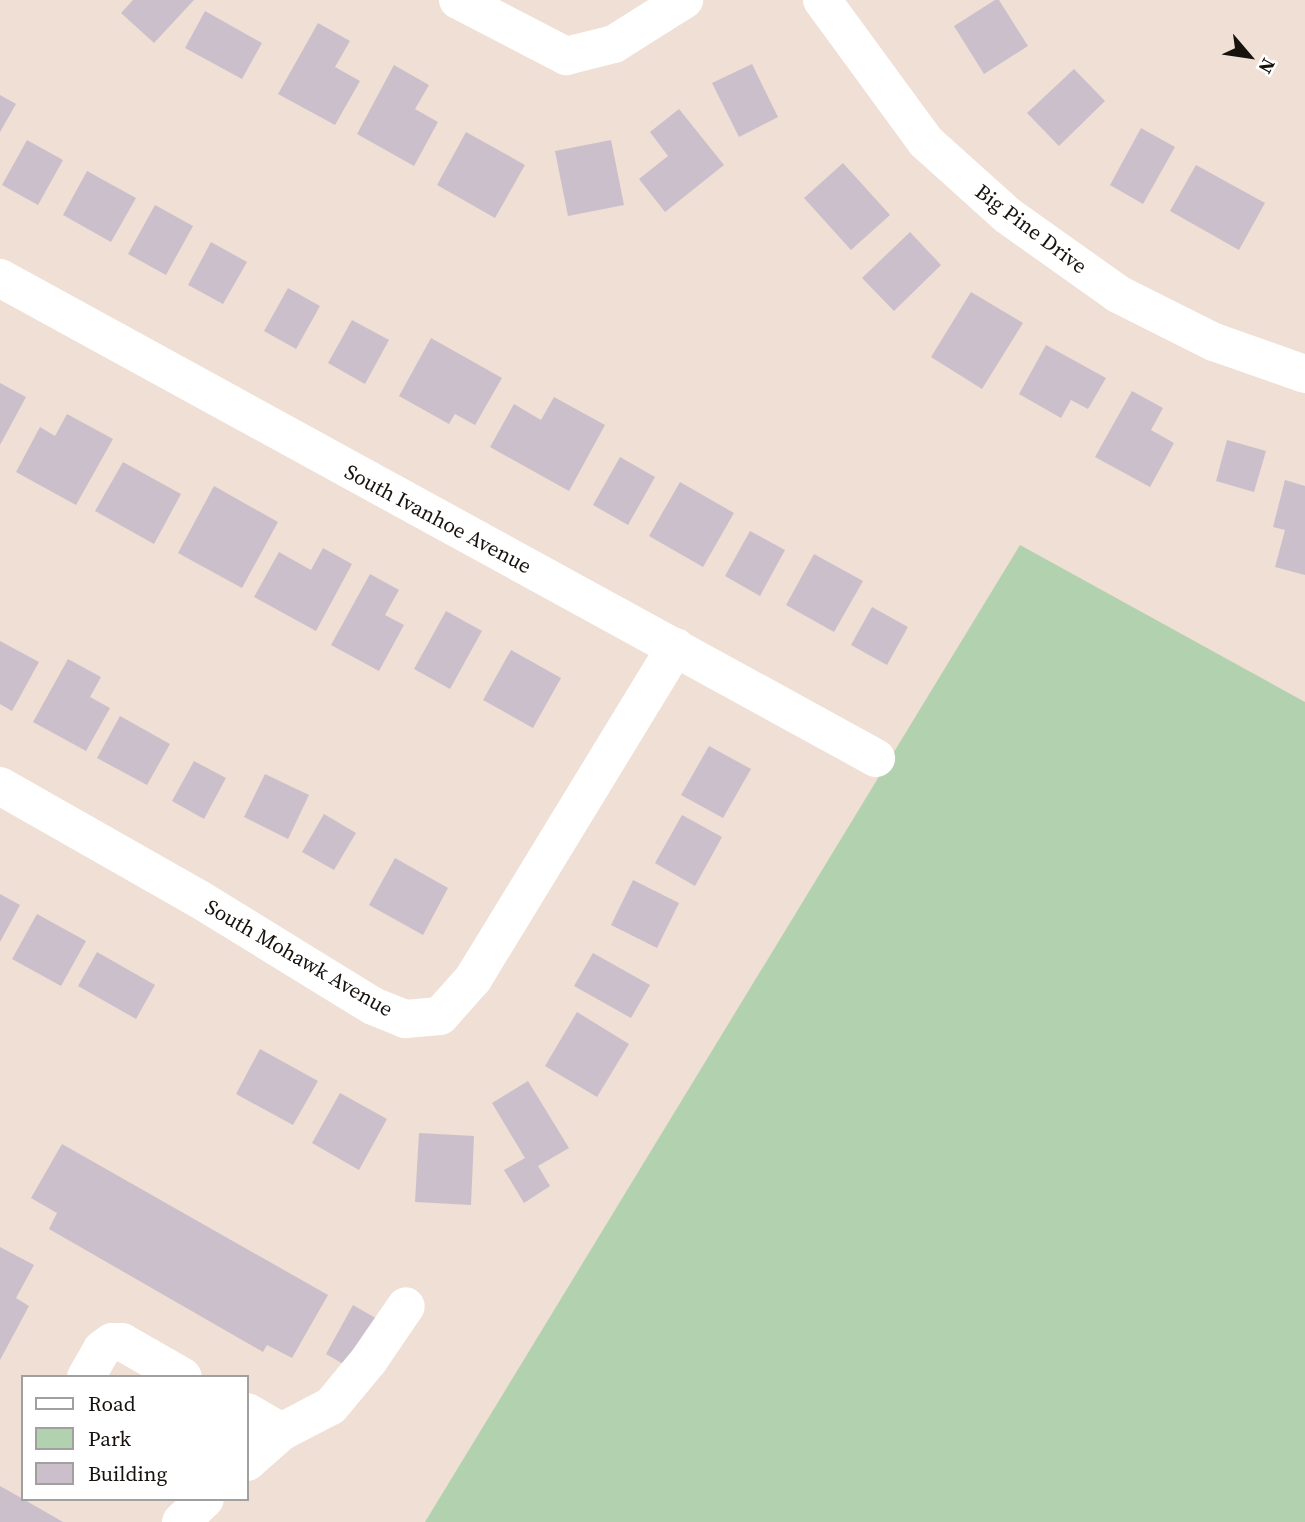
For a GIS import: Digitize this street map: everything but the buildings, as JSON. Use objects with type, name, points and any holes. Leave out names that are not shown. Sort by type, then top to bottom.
[{"type":"street","points":[[458,0],[566,55],[614,44],[684,0]]},
{"type":"street","name":"Big Pine Drive","points":[[822,0],[926,142],[1007,215],[1118,294],[1213,342],[1305,374]]},
{"type":"street","name":"South Ivanhoe Avenue","points":[[0,278],[355,475],[876,758]]},
{"type":"street","name":"South Mohawk Avenue","points":[[0,786],[199,899],[373,1006],[405,1019],[440,1016],[473,979],[676,648]]},
{"type":"street","points":[[248,1461],[281,1432],[331,1406],[369,1360],[406,1306]]},
{"type":"street","points":[[87,1375],[102,1349],[112,1342],[122,1342],[180,1375]]},
{"type":"street","points":[[248,1413],[281,1432]]},
{"type":"street","points":[[181,1522],[203,1501]]},
{"type":"green space","points":[[1020,545],[1305,702],[1305,1522],[425,1522]]}]
